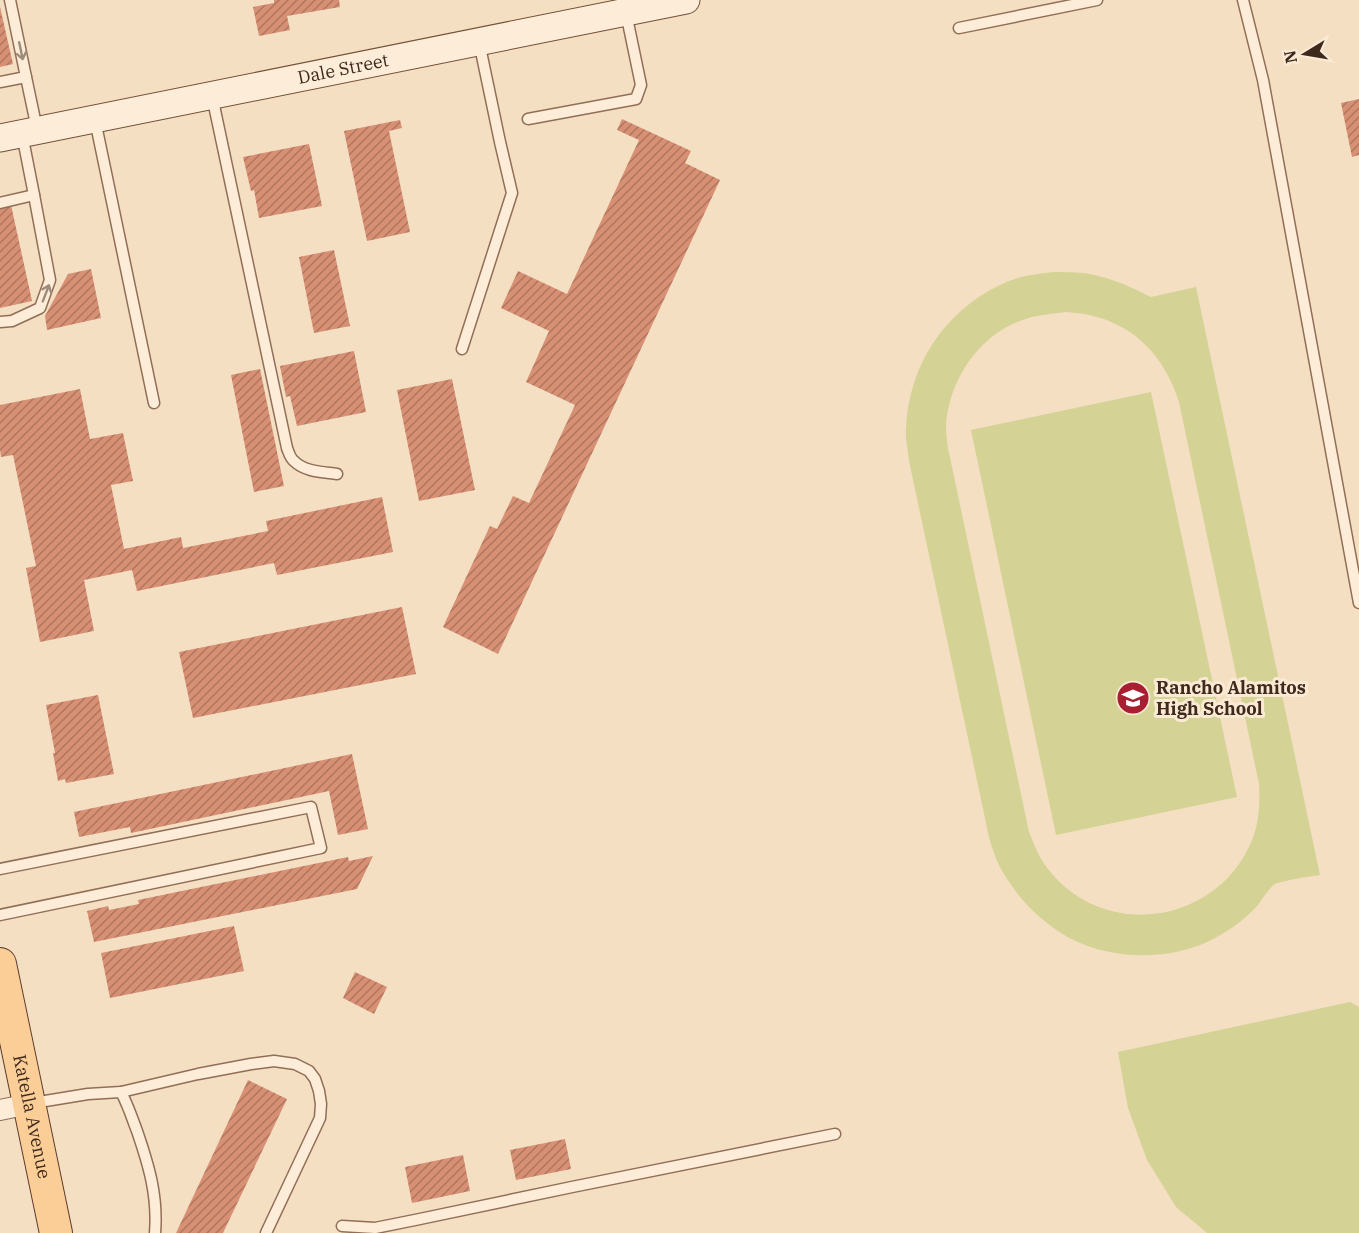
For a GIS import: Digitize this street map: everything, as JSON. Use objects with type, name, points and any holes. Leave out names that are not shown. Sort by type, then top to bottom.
[{"type":"main road","name":"Katella Avenue","points":[[0,964],[15,1107],[56,1233]]},
{"type":"street","name":"Dale Street","points":[[20,134],[687,0]]},
{"type":"lane","points":[[0,322],[12,321],[40,308],[50,280],[20,134],[26,77],[10,0]]},
{"type":"lane","points":[[959,28],[1097,0]]},
{"type":"lane","points":[[1243,0],[1265,92],[1359,603]]},
{"type":"lane","points":[[528,119],[636,99],[641,85],[626,12]]},
{"type":"lane","points":[[462,349],[512,193],[479,42]]},
{"type":"lane","points":[[0,82],[26,77]]},
{"type":"lane","points":[[212,96],[287,448],[292,460],[300,465],[315,471],[337,474]]},
{"type":"lane","points":[[94,119],[154,403]]},
{"type":"lane","points":[[0,203],[34,195]]},
{"type":"lane","points":[[0,869],[311,807],[321,848],[0,915]]},
{"type":"lane","points":[[15,1107],[88,1094],[121,1092],[262,1062],[295,1064],[309,1071],[319,1091],[320,1118],[266,1233]]},
{"type":"lane","points":[[121,1092],[154,1187],[157,1214],[155,1233]]},
{"type":"lane","points":[[342,1226],[375,1228],[835,1134]]},
{"type":"shaded area","points":[[1054,272],[1076,272],[1101,276],[1151,297],[1196,287],[1320,875],[1275,884],[1253,911],[1228,931],[1189,949],[1170,953],[1131,955],[1092,947],[1074,940],[1049,925],[1033,911],[1012,886],[1000,867],[989,837],[909,461],[906,432],[914,383],[922,362],[946,326],[980,296],[1000,285],[1013,279]],"holes":[[[1066,312],[1086,314],[1106,320],[1134,335],[1157,358],[1173,386],[1179,402],[1259,784],[1259,808],[1255,832],[1249,847],[1232,873],[1209,894],[1183,907],[1154,914],[1125,914],[1097,906],[1071,891],[1048,869],[1035,846],[1029,832],[948,448],[946,425],[953,392],[968,362],[979,349],[991,337],[1020,321],[1031,317]]]},
{"type":"shaded area","points":[[1151,392],[1237,797],[1056,835],[971,430]]},
{"type":"shaded area","points":[[1350,1002],[1359,1007],[1359,1233],[1207,1233],[1176,1207],[1147,1160],[1128,1108],[1118,1052]]},
{"type":"building","points":[[274,0],[339,0],[340,7],[287,16],[290,30],[259,36],[253,7],[274,3]]},
{"type":"building","points":[[0,7],[13,64],[0,67]]},
{"type":"building","points":[[1359,99],[1359,155],[1352,157],[1341,103]]},
{"type":"building","points":[[622,119],[691,151],[685,163],[720,180],[498,654],[443,627],[490,526],[497,529],[513,496],[529,503],[575,405],[526,382],[549,331],[501,308],[518,271],[567,294],[639,140],[617,130]]},
{"type":"building","points":[[400,120],[402,128],[389,131],[410,232],[367,241],[344,131]]},
{"type":"building","points":[[309,144],[322,206],[259,218],[254,190],[251,191],[243,157]]},
{"type":"building","points":[[11,205],[32,301],[0,308],[0,207]]},
{"type":"building","points":[[334,250],[350,326],[314,333],[299,257]]},
{"type":"building","points":[[91,269],[101,318],[47,330],[45,316],[68,274]]},
{"type":"building","points":[[354,351],[366,412],[297,426],[290,396],[286,397],[280,366]]},
{"type":"building","points":[[260,369],[284,486],[254,492],[231,375]]},
{"type":"building","points":[[452,379],[475,490],[419,501],[397,390]]},
{"type":"building","points":[[80,389],[90,439],[123,433],[133,481],[111,485],[124,549],[181,537],[183,548],[268,531],[266,521],[382,497],[393,552],[277,575],[274,563],[137,591],[132,570],[84,580],[94,631],[40,642],[26,568],[36,566],[13,455],[1,457],[0,405]]},
{"type":"building","points":[[402,607],[416,674],[193,718],[179,652]]},
{"type":"building","points":[[98,695],[114,774],[66,783],[65,779],[58,781],[46,705]]},
{"type":"building","points":[[352,754],[368,829],[338,835],[329,791],[131,833],[130,827],[79,837],[74,812]]},
{"type":"building","points":[[373,856],[357,889],[94,942],[87,911],[108,906],[109,910],[139,904],[138,900],[348,857],[349,861]]},
{"type":"building","points":[[234,926],[244,971],[110,998],[101,953]]},
{"type":"building","points":[[355,972],[387,987],[374,1014],[343,998]]},
{"type":"building","points":[[248,1080],[287,1099],[223,1233],[176,1233]]},
{"type":"building","points":[[565,1139],[571,1169],[516,1180],[510,1150]]},
{"type":"building","points":[[463,1155],[470,1191],[412,1203],[405,1167]]},
{"type":"place","name":"Rancho Alamitos High School","points":[[1133,698]]}]
